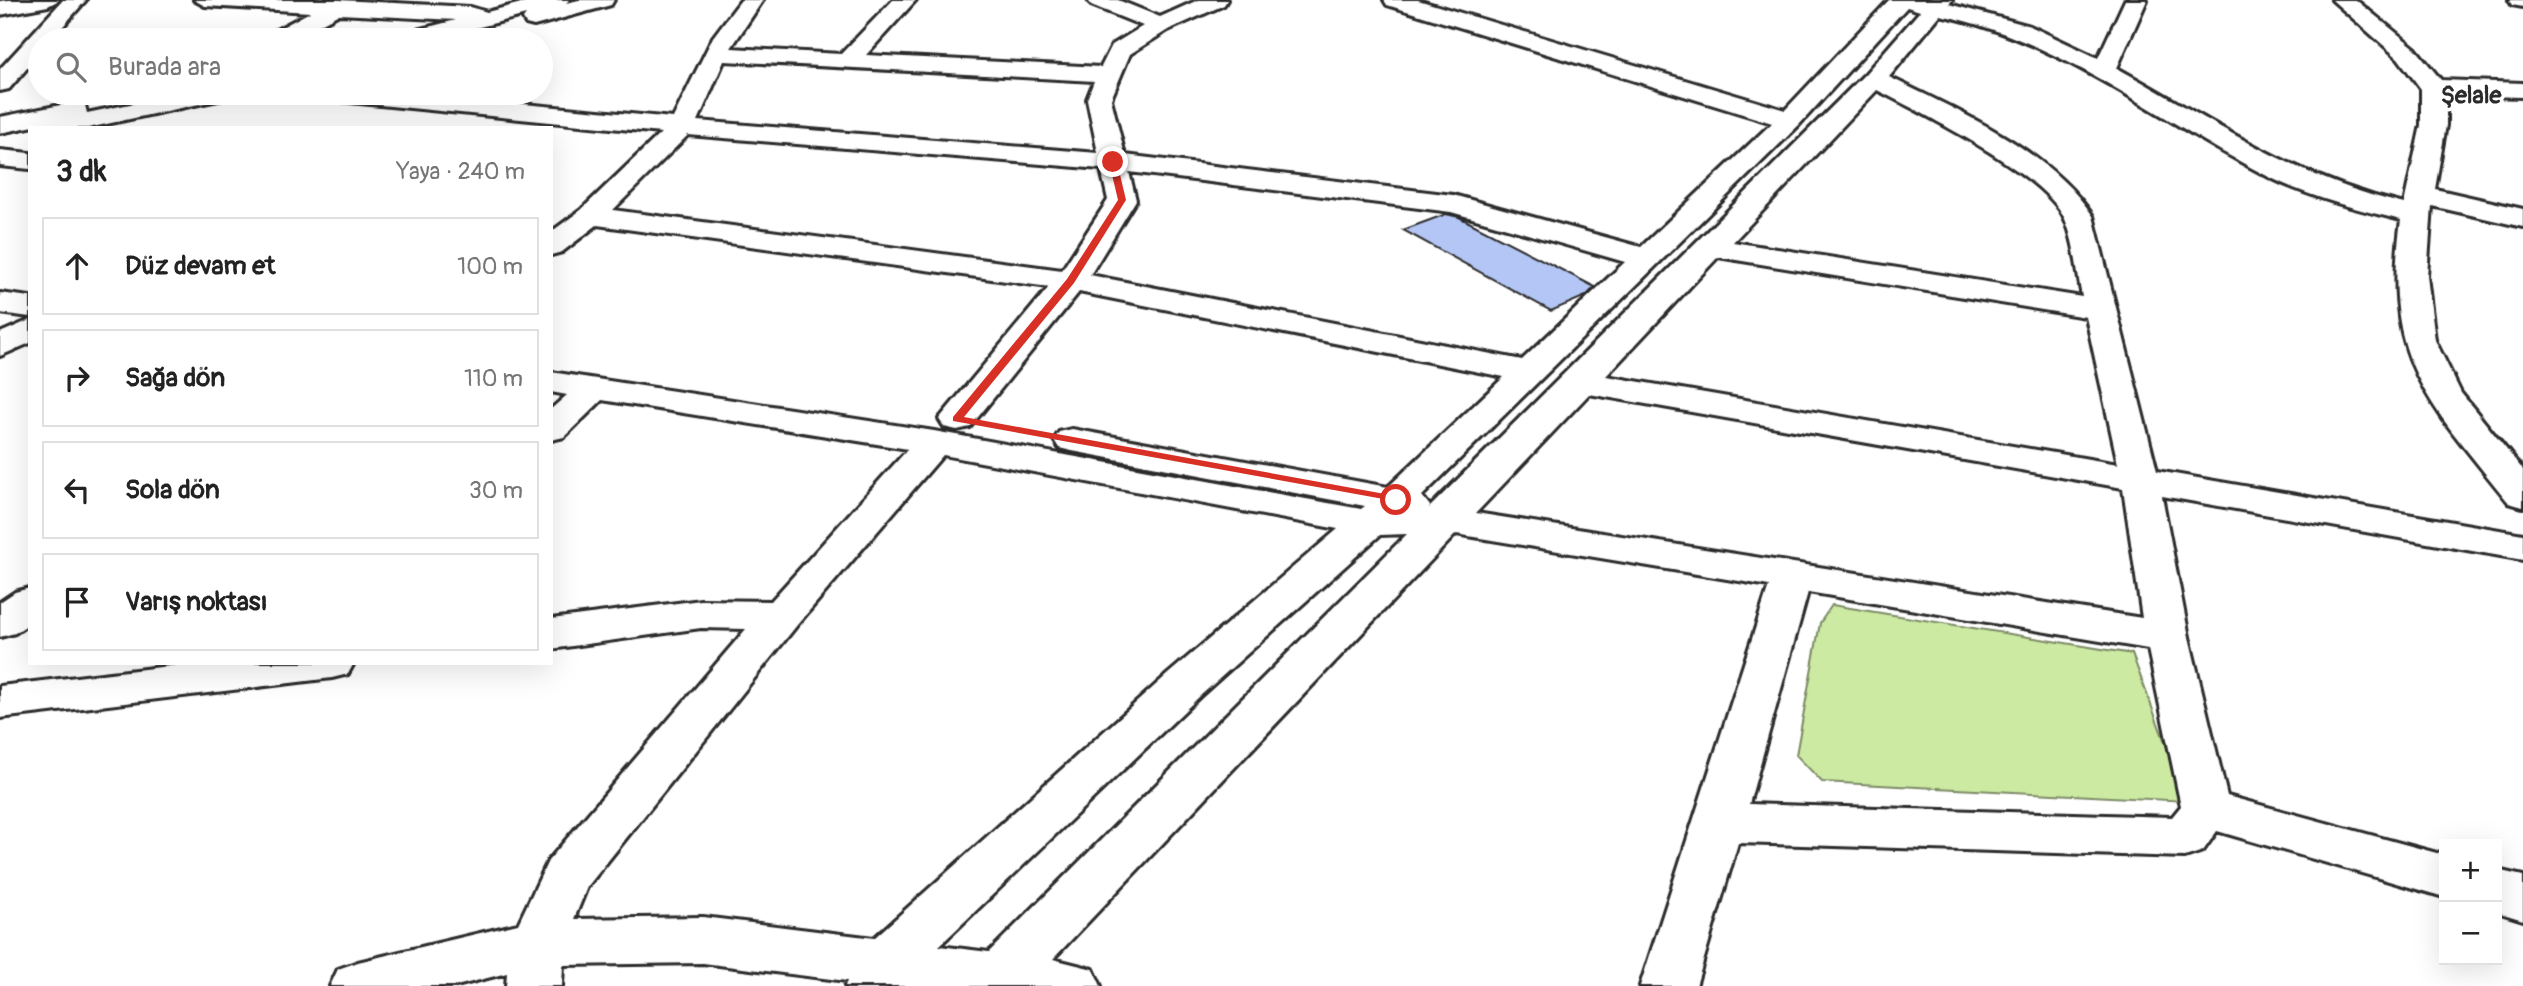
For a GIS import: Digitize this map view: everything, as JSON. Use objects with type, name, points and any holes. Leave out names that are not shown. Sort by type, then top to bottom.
[{"type":"street","points":[[0,8],[48,0]]},
{"type":"street","points":[[50,28],[75,0]]},
{"type":"street","points":[[205,0],[343,3],[470,14],[487,19]]},
{"type":"street","points":[[452,28],[558,0]]},
{"type":"street","points":[[497,28],[603,0]]},
{"type":"street","points":[[553,244],[591,216],[682,127],[724,37],[752,0]]},
{"type":"street","points":[[847,61],[905,0]]},
{"type":"street","points":[[1099,0],[1160,25]]},
{"type":"street","points":[[536,965],[566,876],[782,615],[946,431],[1071,281],[1122,200],[1099,99],[1120,50],[1160,25],[1216,0]]},
{"type":"street","points":[[1395,0],[1790,120]]},
{"type":"street","points":[[2104,69],[2136,0]]},
{"type":"street","points":[[2343,0],[2420,66],[2433,87],[2432,134],[2417,204],[2413,305],[2423,356],[2456,411],[2523,495]]},
{"type":"street","points":[[878,975],[1184,685],[1382,511],[1916,1]]},
{"type":"street","points":[[1916,1],[1983,18],[2036,37],[2104,69],[2280,171],[2359,201],[2417,204],[2523,218]]},
{"type":"street","points":[[996,982],[1577,381],[1874,79],[1916,1]]},
{"type":"street","points":[[297,28],[343,3]]},
{"type":"street","points":[[0,84],[28,53]]},
{"type":"street","points":[[716,54],[1109,75]]},
{"type":"street","points":[[1719,823],[2185,837],[2206,809],[2167,638],[2140,478],[2079,216],[2062,191],[1961,122],[1874,79]]},
{"type":"street","points":[[2433,87],[2523,90]]},
{"type":"street","points":[[0,125],[102,105]]},
{"type":"street","points":[[60,126],[160,105]]},
{"type":"street","points":[[454,105],[682,127],[1113,162],[1453,204],[1645,258]]},
{"type":"street","points":[[479,126],[506,110]]},
{"type":"street","points":[[0,138],[28,132]]},
{"type":"street","points":[[0,158],[28,161]]},
{"type":"street","points":[[591,216],[1071,281],[1528,371]]},
{"type":"street","points":[[1710,247],[2101,310]]},
{"type":"street","points":[[0,276],[28,281]]},
{"type":"street","points":[[0,303],[28,307]]},
{"type":"street","points":[[0,346],[28,331]]},
{"type":"street","points":[[553,359],[1382,511],[2167,638]]},
{"type":"street","points":[[1577,381],[2523,547]]},
{"type":"street","points":[[553,382],[946,431]]},
{"type":"street","points":[[553,427],[595,388]]},
{"type":"street","points":[[1668,986],[1792,577]]},
{"type":"street","points":[[0,622],[28,603]]},
{"type":"street","points":[[553,634],[701,614],[782,615]]},
{"type":"street","points":[[0,702],[308,665]]},
{"type":"street","points":[[2206,809],[2439,875]]},
{"type":"street","points":[[2502,892],[2523,898]]},
{"type":"street","points":[[358,986],[536,965],[703,940],[878,975],[1073,986]]},
{"type":"green space","points":[[1832,605],[2132,654],[2187,801],[1822,782],[1796,755],[1820,623]]},
{"type":"building","points":[[1446,214],[1459,217],[1595,287],[1586,296],[1551,311],[1403,230]]},
{"type":"district","name":"Şelale","points":[[2471,95]]},
{"type":"route","points":[[1113,162],[1122,200],[1071,281],[957,419],[1396,500]]}]
